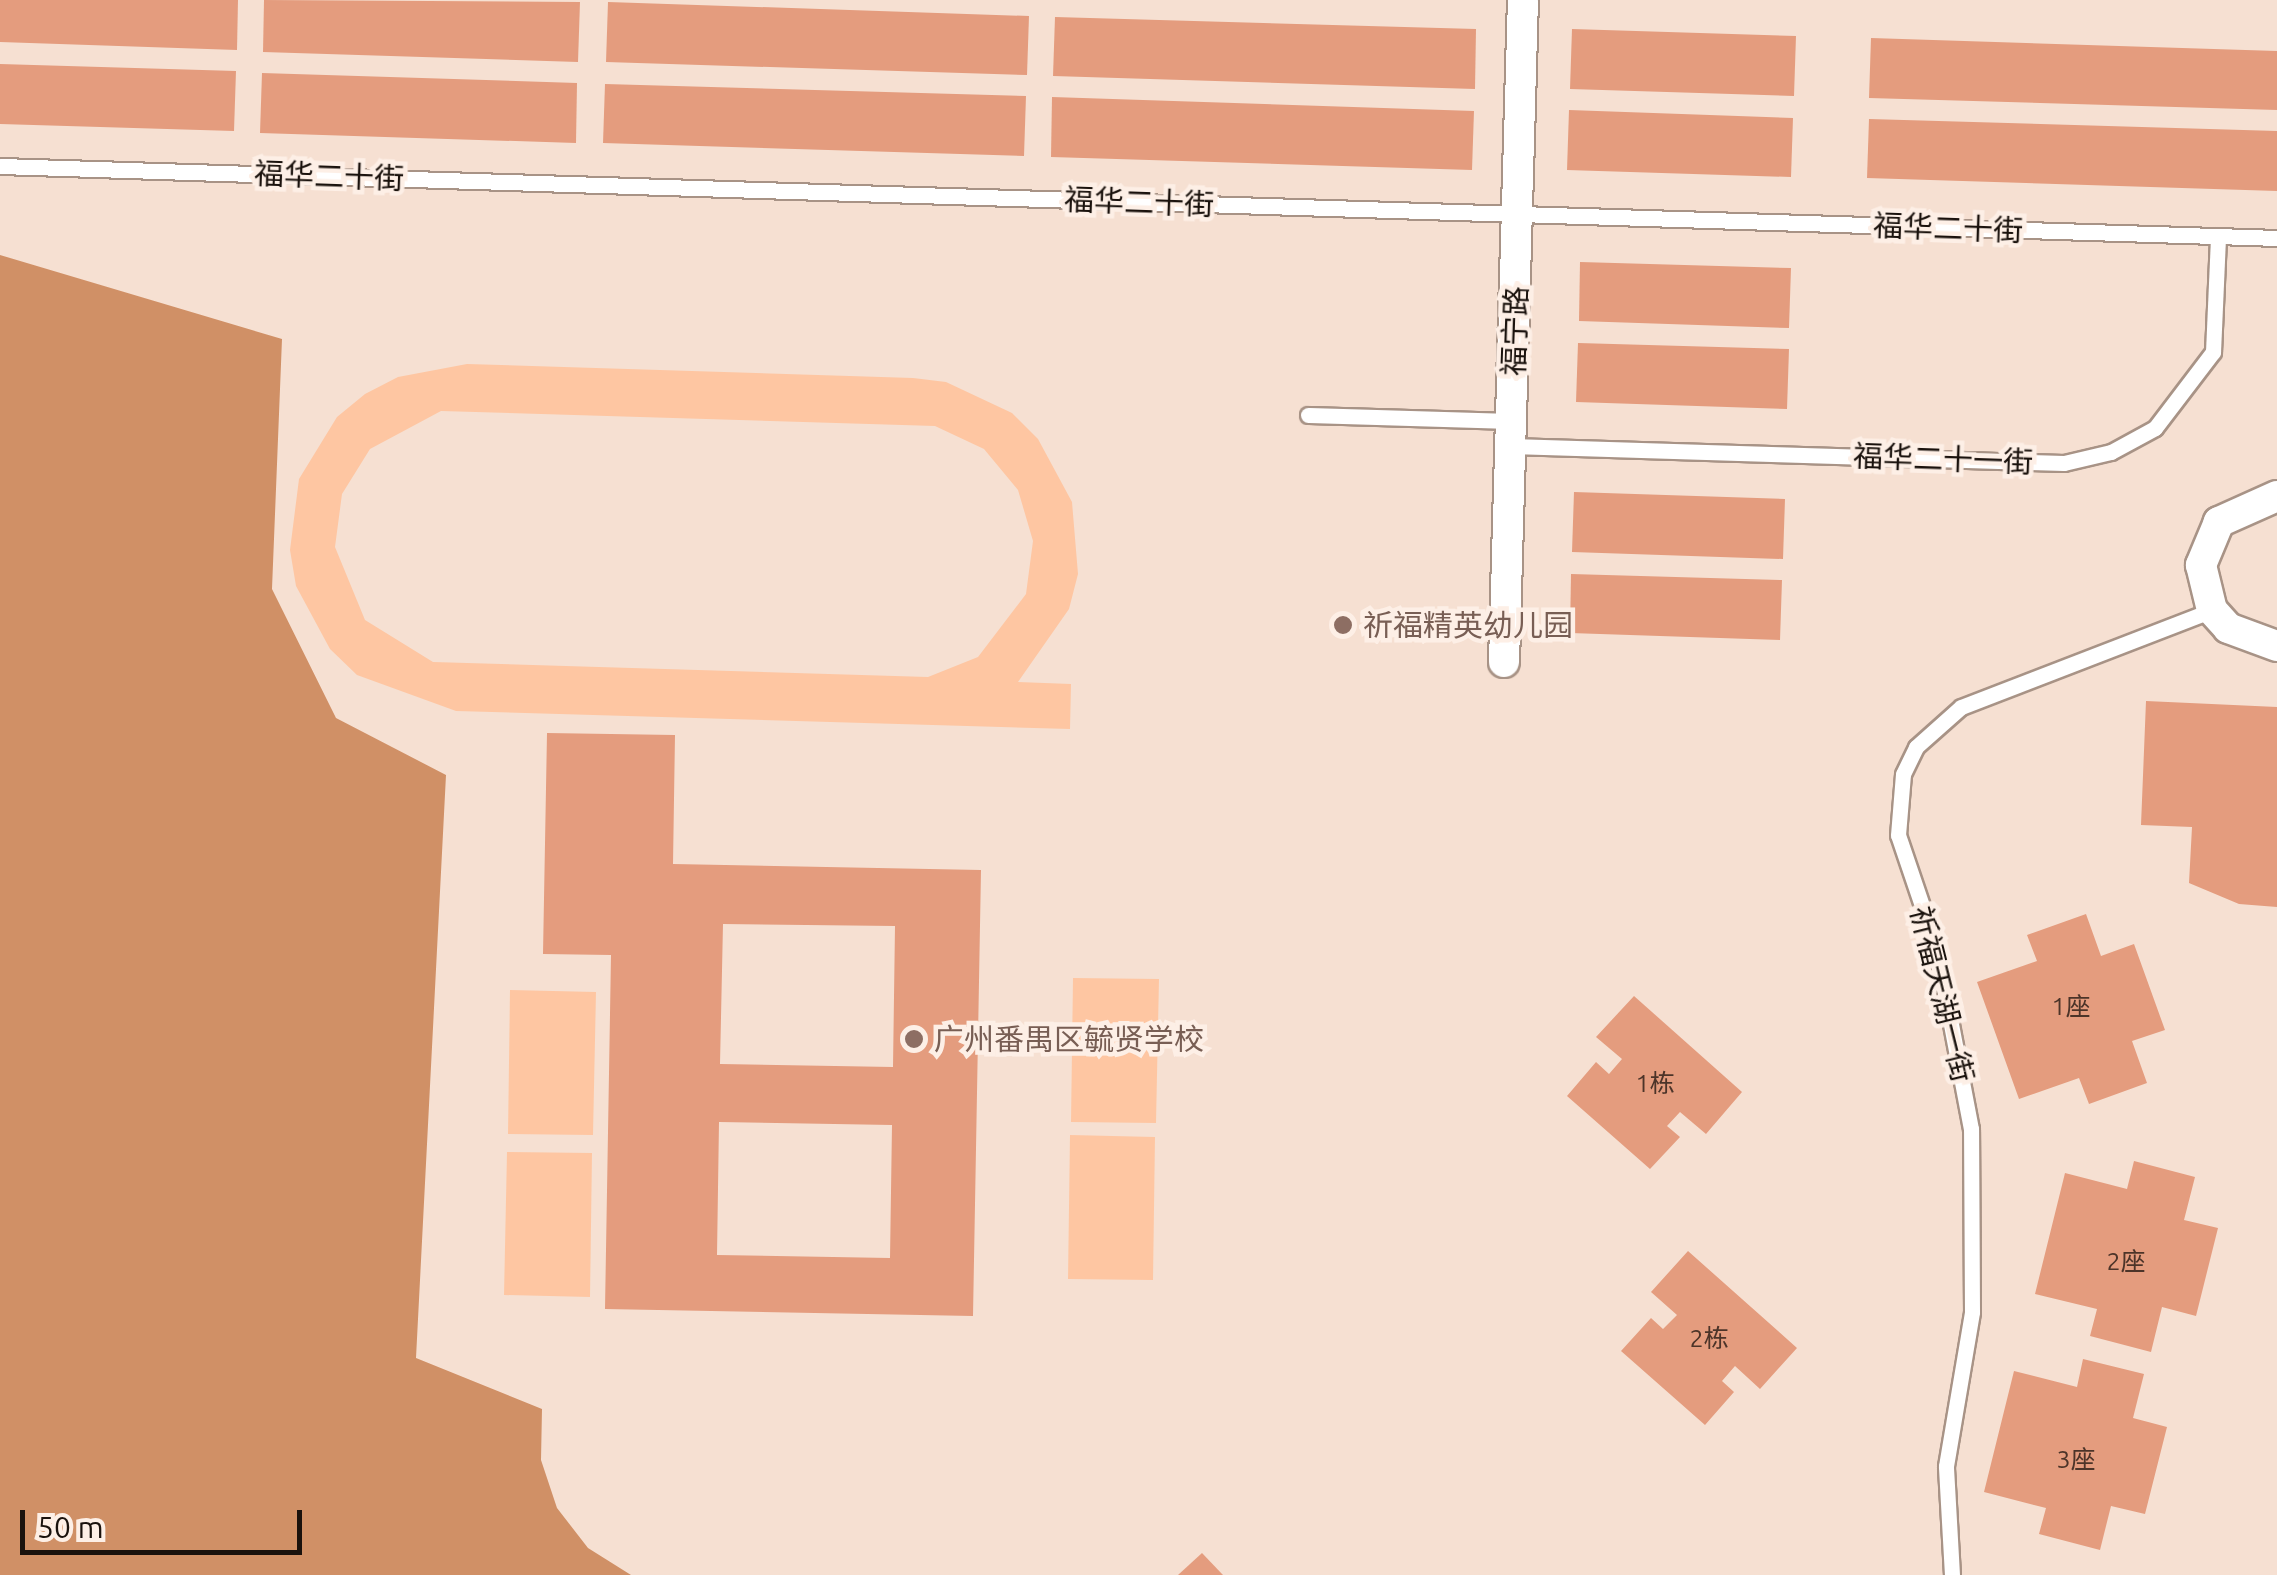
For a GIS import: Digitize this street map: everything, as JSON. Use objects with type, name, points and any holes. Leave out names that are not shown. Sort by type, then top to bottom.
[{"type":"street","name":"福宁路","points":[[1504,662],[1523,0]]},
{"type":"street","points":[[2277,496],[2237,507],[2208,542],[2202,565],[2212,610],[2248,641],[2277,646]]},
{"type":"lane","name":"福华二十街","points":[[0,166],[2277,238]]},
{"type":"lane","name":"福华二十一街","points":[[1308,415],[1511,434],[2064,462],[2112,452],[2155,428],[2213,352],[2218,236]]},
{"type":"lane","name":"祈福天湖一街","points":[[1952,1575],[1946,1466],[1972,1312],[1971,1129],[1937,950],[1898,835],[1902,774],[1916,747],[1961,707],[2212,610]]},
{"type":"shaded area","points":[[0,255],[282,339],[272,589],[336,718],[446,775],[416,1358],[542,1409],[541,1460],[557,1508],[588,1548],[631,1575],[0,1575]]},
{"type":"shaded area","points":[[467,364],[913,378],[946,382],[1012,413],[1038,439],[1072,502],[1078,574],[1069,609],[1018,682],[1071,684],[1070,729],[456,711],[357,675],[330,649],[296,586],[290,550],[299,479],[337,417],[365,394],[398,377]],"holes":[[[441,411],[935,426],[984,449],[1018,490],[1033,541],[1026,594],[978,657],[928,677],[433,662],[365,620],[335,547],[342,494],[370,449]]]},
{"type":"shaded area","points":[[1073,978],[1159,979],[1156,1123],[1071,1122]]},
{"type":"shaded area","points":[[510,990],[596,992],[593,1135],[508,1134]]},
{"type":"shaded area","points":[[1070,1135],[1155,1137],[1153,1280],[1068,1279]]},
{"type":"shaded area","points":[[507,1152],[592,1153],[590,1297],[504,1295]]},
{"type":"building","points":[[0,0],[238,0],[237,50],[0,42]]},
{"type":"building","points":[[264,0],[580,2],[578,62],[263,52]]},
{"type":"building","points":[[608,2],[1029,16],[1027,75],[606,62]]},
{"type":"building","points":[[1055,17],[1476,29],[1475,89],[1053,76]]},
{"type":"building","points":[[1572,29],[1796,36],[1794,96],[1570,89]]},
{"type":"building","points":[[1871,38],[2277,51],[2277,110],[1869,98]]},
{"type":"building","points":[[0,64],[236,71],[234,131],[0,124]]},
{"type":"building","points":[[262,73],[577,83],[576,143],[260,133]]},
{"type":"building","points":[[605,84],[1026,96],[1024,156],[603,143]]},
{"type":"building","points":[[1052,97],[1474,111],[1472,170],[1051,157]]},
{"type":"building","points":[[1569,110],[1793,118],[1791,177],[1567,170]]},
{"type":"building","points":[[1869,119],[2277,131],[2277,191],[1867,178]]},
{"type":"building","points":[[1580,262],[1791,268],[1789,328],[1579,321]]},
{"type":"building","points":[[1578,343],[1789,349],[1787,409],[1576,402]]},
{"type":"building","points":[[1574,492],[1785,499],[1783,559],[1572,552]]},
{"type":"building","points":[[1571,574],[1782,580],[1780,640],[1570,633]]},
{"type":"building","points":[[2146,701],[2277,707],[2277,907],[2239,904],[2189,883],[2192,827],[2141,825]]},
{"type":"building","points":[[547,733],[675,735],[673,864],[981,870],[973,1316],[605,1309],[611,955],[543,954]],"holes":[[[723,924],[895,926],[893,1067],[720,1064]],[[719,1122],[892,1125],[890,1258],[717,1255]]]},
{"type":"building","points":[[2086,914],[2101,956],[2134,944],[2165,1030],[2132,1041],[2147,1083],[2089,1104],[2079,1078],[2019,1099],[1977,982],[2037,961],[2027,935]]},
{"type":"building","points":[[1634,996],[1742,1092],[1706,1134],[1680,1112],[1667,1126],[1680,1137],[1650,1169],[1567,1096],[1596,1062],[1609,1074],[1622,1059],[1596,1037]]},
{"type":"building","points":[[2134,1161],[2195,1177],[2184,1220],[2218,1228],[2196,1316],[2162,1307],[2151,1352],[2090,1336],[2097,1309],[2035,1294],[2065,1173],[2127,1189]]},
{"type":"building","points":[[1688,1251],[1797,1348],[1760,1389],[1735,1366],[1722,1381],[1734,1392],[1705,1425],[1621,1351],[1651,1318],[1663,1329],[1677,1315],[1651,1292]]},
{"type":"building","points":[[2083,1359],[2144,1374],[2133,1418],[2167,1427],[2145,1514],[2111,1506],[2100,1550],[2039,1534],[2046,1508],[1984,1492],[2014,1371],[2077,1387]]},
{"type":"building","points":[[1202,1553],[1223,1575],[1178,1575]]},
{"type":"place","name":"祈福精英幼儿园","points":[[1343,625]]},
{"type":"place","name":"广州番禺区毓贤学校","points":[[914,1039]]}]
